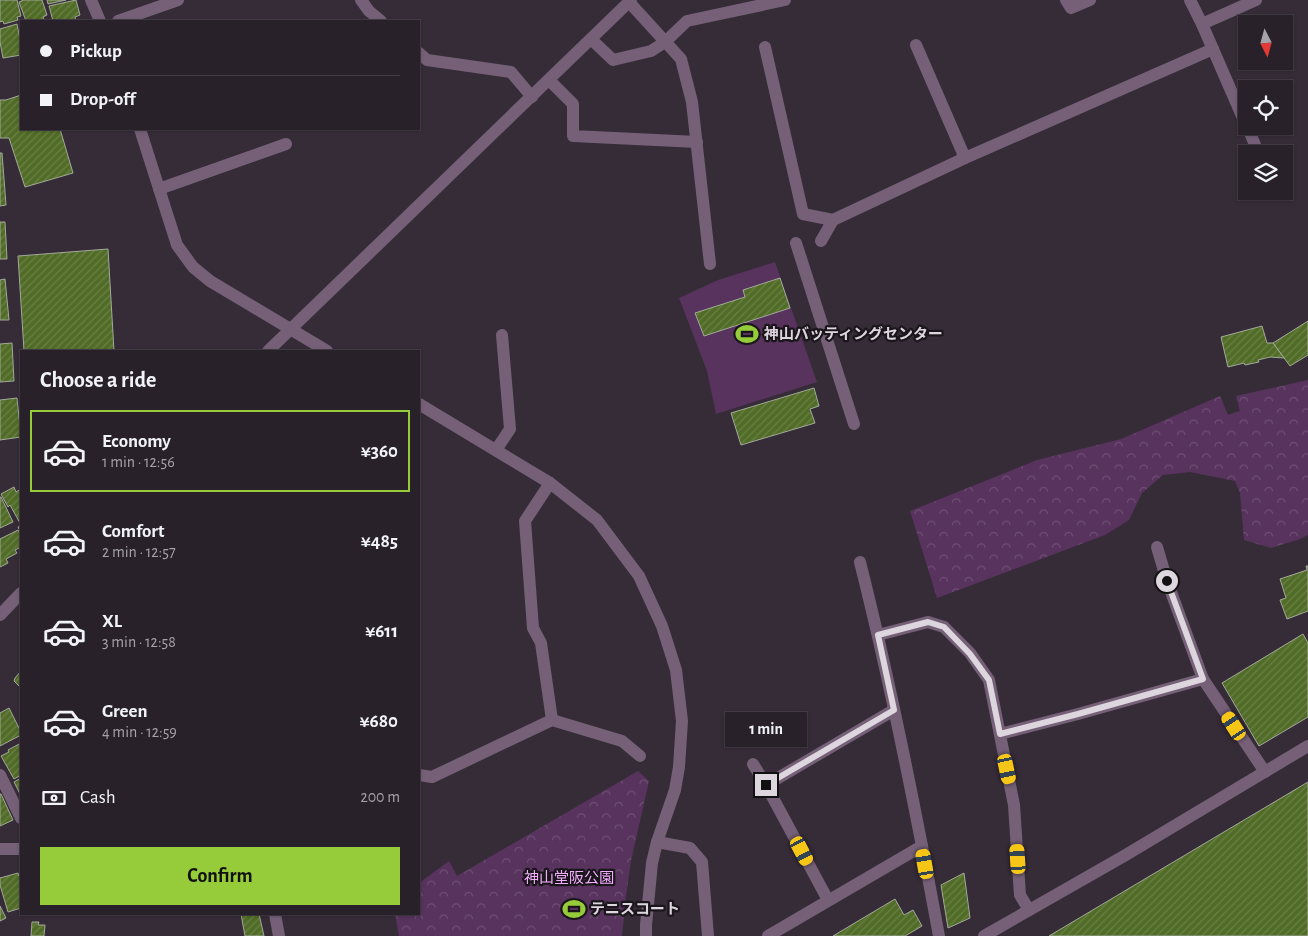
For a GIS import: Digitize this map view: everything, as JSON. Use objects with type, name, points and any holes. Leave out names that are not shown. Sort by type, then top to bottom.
[{"type":"street","points":[[91,0],[100,20]]},
{"type":"street","points":[[121,20],[178,0]]},
{"type":"street","points":[[361,0],[369,11],[380,20]]},
{"type":"street","points":[[591,39],[613,60],[651,51],[665,42],[687,21],[785,0]]},
{"type":"street","points":[[1066,0],[1071,8],[1090,0]]},
{"type":"street","points":[[1190,0],[1238,104]]},
{"type":"street","points":[[1202,24],[1256,0]]},
{"type":"street","points":[[269,350],[630,1],[681,59],[692,102],[710,264]]},
{"type":"street","points":[[916,45],[965,158]]},
{"type":"street","points":[[765,46],[803,214],[833,220]]},
{"type":"street","points":[[821,241],[833,220],[965,158],[1214,49]]},
{"type":"street","points":[[420,54],[427,60],[511,72],[532,97]]},
{"type":"street","points":[[550,80],[573,104],[573,136],[697,142]]},
{"type":"street","points":[[140,130],[177,245],[193,267],[210,281],[325,350]]},
{"type":"street","points":[[160,189],[286,144]]},
{"type":"street","points":[[796,243],[854,424]]},
{"type":"street","points":[[496,450],[510,429],[502,335]]},
{"type":"street","points":[[420,405],[550,483],[597,520],[639,576],[662,626],[676,670],[682,721],[679,767],[675,790],[656,842],[652,863],[646,936]]},
{"type":"street","points":[[550,483],[525,521],[533,628],[540,643],[552,720]]},
{"type":"street","points":[[1157,547],[1167,581],[1203,679],[1265,772]]},
{"type":"street","points":[[860,562],[894,710],[938,936]]},
{"type":"street","points":[[0,615],[20,594]]},
{"type":"street","points":[[878,635],[928,622],[944,627],[970,654],[989,680],[1014,805],[1020,894],[1029,910]]},
{"type":"street","points":[[1000,734],[1203,679]]},
{"type":"street","points":[[766,785],[894,710]]},
{"type":"street","points":[[420,775],[432,776],[552,720],[622,741],[640,756]]},
{"type":"street","points":[[984,936],[1133,851],[1308,746]]},
{"type":"street","points":[[753,764],[828,900]]},
{"type":"street","points":[[0,775],[20,816]]},
{"type":"street","points":[[656,842],[690,848],[702,862],[708,936]]},
{"type":"street","points":[[768,936],[922,846]]},
{"type":"street","points":[[0,849],[20,850]]},
{"type":"street","points":[[275,915],[279,936]]},
{"type":"green space","name":"神山バッティングセンター","points":[[775,262],[817,382],[716,414],[707,371],[679,298],[718,280]]},
{"type":"green space","points":[[1308,380],[1308,535],[1271,548],[1244,540],[1240,493],[1235,481],[1190,472],[1163,475],[1142,493],[1129,520],[1105,535],[937,598],[910,511],[1037,460],[1121,439],[1220,396],[1228,415],[1240,411],[1236,396]]},
{"type":"green space","name":"神山堂阪公園","points":[[638,771],[649,781],[631,861],[622,936],[399,936],[395,915],[420,915],[420,882],[449,861],[457,876]]},
{"type":"building","points":[[0,0],[17,0],[21,16],[17,17],[18,20],[4,24],[3,21],[0,22]]},
{"type":"building","points":[[24,0],[42,0],[47,15],[43,17],[44,20],[26,20],[19,2]]},
{"type":"building","points":[[47,0],[66,0],[48,4]]},
{"type":"building","points":[[76,0],[80,15],[75,17],[76,20],[53,20],[49,6]]},
{"type":"building","points":[[17,24],[20,39],[20,55],[3,58],[0,29]]},
{"type":"building","points":[[20,95],[20,130],[60,130],[73,173],[25,187],[9,138],[0,138],[0,100]]},
{"type":"building","points":[[0,153],[2,153],[6,205],[0,206]]},
{"type":"building","points":[[0,222],[5,222],[7,259],[0,259]]},
{"type":"building","points":[[108,249],[114,350],[24,350],[18,256]]},
{"type":"building","points":[[780,278],[790,308],[704,336],[695,313],[745,297],[743,290]]},
{"type":"building","points":[[5,279],[9,320],[0,320],[0,280]]},
{"type":"building","points":[[1308,321],[1308,355],[1290,366],[1273,343]]},
{"type":"building","points":[[1262,326],[1267,343],[1273,343],[1284,358],[1270,357],[1258,360],[1259,362],[1228,367],[1221,337]]},
{"type":"building","points":[[12,343],[14,381],[0,382],[0,344]]},
{"type":"building","points":[[814,388],[819,406],[810,409],[815,423],[741,445],[731,413]]},
{"type":"building","points":[[17,398],[20,437],[0,440],[0,400]]},
{"type":"building","points":[[14,487],[16,492],[20,490],[20,523],[10,505],[8,507],[1,494]]},
{"type":"building","points":[[0,497],[13,522],[0,528]]},
{"type":"building","points":[[18,530],[20,534],[20,548],[15,550],[17,553],[6,559],[8,563],[0,567],[0,539]]},
{"type":"building","points":[[1306,566],[1308,566],[1308,611],[1287,619],[1280,600],[1286,598],[1280,579],[1307,570]]},
{"type":"building","points":[[1303,634],[1308,643],[1308,717],[1259,746],[1222,683]]},
{"type":"building","points":[[20,672],[20,687],[14,681]]},
{"type":"building","points":[[9,708],[20,730],[20,736],[0,746],[0,713]]},
{"type":"building","points":[[20,744],[20,776],[14,779],[1,756],[9,752],[8,750]]},
{"type":"building","points":[[20,779],[20,794],[14,782]]},
{"type":"building","points":[[1308,782],[1308,936],[1049,936]]},
{"type":"building","points":[[0,794],[13,820],[0,826]]},
{"type":"building","points":[[18,873],[20,876],[20,908],[8,912],[0,885],[0,878]]},
{"type":"building","points":[[964,873],[970,918],[948,928],[941,885]]},
{"type":"building","points":[[895,899],[904,915],[913,910],[922,926],[905,936],[833,936]]},
{"type":"building","points":[[0,906],[6,918],[0,921]]},
{"type":"building","points":[[241,915],[259,915],[264,936],[245,936]]},
{"type":"building","points":[[32,922],[39,922],[38,925],[45,925],[44,936],[31,936]]},
{"type":"place","name":"神山バッティングセンター","points":[[747,334]]},
{"type":"place","name":"テニスコート","points":[[574,909]]},
{"type":"route","points":[[766,785],[894,710],[878,635],[928,622],[944,627],[970,654],[989,680],[1000,734],[1203,679],[1167,581]]}]
